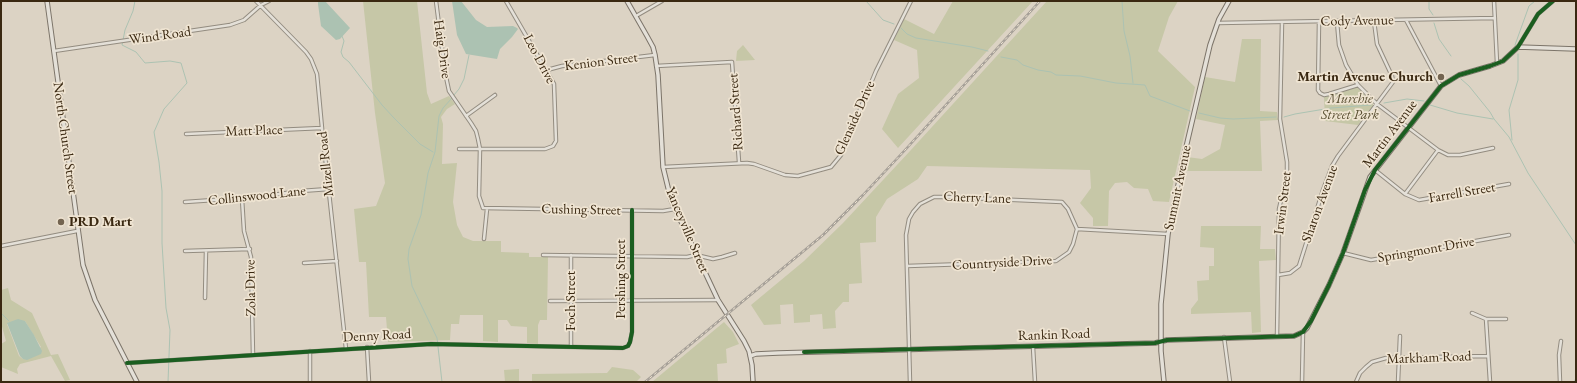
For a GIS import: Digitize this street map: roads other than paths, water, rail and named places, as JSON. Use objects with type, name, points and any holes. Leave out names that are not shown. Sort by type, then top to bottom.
[{"type":"main road","name":"North Church Street","points":[[47,1],[77,231],[83,265],[91,291],[137,382]]},
{"type":"main road","name":"Yanceyville Street","points":[[627,1],[653,47],[655,55],[663,167],[675,210],[718,300],[744,341],[750,356],[753,382]]},
{"type":"main road","name":"Summit Avenue","points":[[1164,382],[1160,342],[1161,304],[1168,234],[1184,156],[1207,58],[1218,23],[1229,1]]},
{"type":"main road","points":[[1518,47],[1576,49]]},
{"type":"main road","name":"Martin Avenue","points":[[1303,332],[1311,321],[1329,285],[1365,190],[1375,170],[1441,86],[1459,75],[1497,64],[1508,57],[1518,47]]},
{"type":"main road","name":"Rankin Road","points":[[750,356],[778,352],[1033,347],[1160,342],[1167,340],[1224,337],[1294,336],[1303,332]]},
{"type":"street","name":"Mizell Road","points":[[256,1],[311,59],[317,74],[346,349]]},
{"type":"street","points":[[261,5],[262,1]]},
{"type":"street","name":"Wind Road","points":[[53,52],[230,25],[244,20],[261,5],[269,1]]},
{"type":"street","name":"Haig Drive","points":[[436,1],[446,81],[449,91],[476,131],[480,149],[479,196],[483,208],[487,209]]},
{"type":"street","name":"Leo Drive","points":[[459,149],[544,149],[553,146],[556,141],[554,88],[552,78],[506,1]]},
{"type":"street","points":[[636,16],[662,1]]},
{"type":"street","name":"Glenside Drive","points":[[663,167],[739,162],[754,164],[785,175],[798,176],[831,167],[840,155],[882,57],[911,1]]},
{"type":"street","points":[[1494,1],[1497,64]]},
{"type":"street","name":"Martin Avenue","points":[[1518,47],[1538,14],[1554,1]]},
{"type":"street","name":"Cody Avenue","points":[[1218,23],[1495,18]]},
{"type":"street","points":[[1406,20],[1441,86]]},
{"type":"street","name":"Sharon Avenue","points":[[1278,275],[1290,273],[1299,266],[1332,166],[1393,82],[1392,76],[1382,58],[1377,44],[1374,21]]},
{"type":"street","points":[[1319,22],[1318,90],[1324,95],[1358,85]]},
{"type":"street","points":[[1337,22],[1342,57],[1351,76],[1377,104],[1438,150],[1448,155],[1455,156],[1494,148]]},
{"type":"street","name":"Irwin Street","points":[[1277,336],[1279,209],[1287,174],[1287,162],[1280,119],[1282,23]]},
{"type":"street","name":"Kenion Street","points":[[547,70],[562,66],[655,55]]},
{"type":"street","name":"Richard Street","points":[[656,66],[732,62],[739,162]]},
{"type":"street","points":[[466,116],[495,95]]},
{"type":"street","name":"Matt Place","points":[[186,134],[322,128]]},
{"type":"street","points":[[1406,194],[1438,150]]},
{"type":"street","name":"Farrell Street","points":[[1375,170],[1406,194],[1419,200],[1510,184]]},
{"type":"street","name":"Collinswood Lane","points":[[185,202],[242,198],[301,191],[329,190]]},
{"type":"street","name":"Cherry Lane","points":[[910,382],[906,235],[909,219],[920,204],[934,197],[1062,202],[1068,209],[1077,229]]},
{"type":"street","name":"Zola Drive","points":[[242,198],[244,231],[250,249],[252,265],[252,355]]},
{"type":"street","points":[[484,239],[487,209]]},
{"type":"street","name":"Cushing Street","points":[[487,209],[675,210]]},
{"type":"street","name":"Pershing Street","points":[[628,346],[632,338],[632,210]]},
{"type":"street","points":[[1077,229],[1168,234]]},
{"type":"street","name":"Countryside Drive","points":[[907,266],[1046,263],[1056,261],[1069,252],[1077,229]]},
{"type":"street","points":[[1,246],[77,231]]},
{"type":"street","name":"Springmont Drive","points":[[1342,253],[1371,260],[1509,235]]},
{"type":"street","points":[[185,251],[250,249]]},
{"type":"street","points":[[205,298],[206,251]]},
{"type":"street","points":[[543,255],[687,257],[696,255],[713,259],[735,253]]},
{"type":"street","name":"Foch Street","points":[[571,255],[571,347]]},
{"type":"street","points":[[304,263],[337,261]]},
{"type":"street","points":[[550,301],[718,300]]},
{"type":"street","points":[[1472,313],[1486,319],[1506,318]]},
{"type":"street","points":[[1486,319],[1490,382]]},
{"type":"street","points":[[1302,382],[1303,332]]},
{"type":"street","points":[[1398,382],[1400,336]]},
{"type":"street","points":[[1224,337],[1230,382]]},
{"type":"street","points":[[1560,382],[1558,355],[1561,341]]},
{"type":"street","name":"Denny Road","points":[[127,363],[367,347],[442,344],[619,349],[628,346]]},
{"type":"street","points":[[367,347],[369,382]]},
{"type":"street","points":[[1033,347],[1035,382]]},
{"type":"street","points":[[310,351],[310,382]]},
{"type":"street","name":"Markham Road","points":[[1356,382],[1360,373],[1372,362],[1380,359],[1399,357],[1488,356]]},
{"type":"waterway","points":[[135,1],[133,11],[125,30],[122,45],[136,52],[145,63],[170,61],[181,63],[187,83],[164,109],[154,132],[162,191],[162,243],[166,308],[170,330],[168,382]]},
{"type":"waterway","points":[[866,1],[883,20],[894,24]]},
{"type":"waterway","points":[[1122,1],[1124,31],[1130,56],[1133,83]]},
{"type":"waterway","points":[[1429,1],[1429,9],[1433,15]]},
{"type":"waterway","points":[[1515,45],[1529,6],[1535,1]]},
{"type":"waterway","points":[[1434,23],[1439,39],[1451,56]]},
{"type":"waterway","points":[[901,28],[907,34],[916,38],[988,51]]},
{"type":"waterway","points":[[342,36],[344,41],[341,52],[343,57],[349,62],[382,105],[394,118],[420,144],[433,152]]},
{"type":"waterway","points":[[1512,140],[1509,110],[1518,80],[1518,54]]},
{"type":"waterway","points":[[454,95],[464,79],[469,55]]},
{"type":"waterway","points":[[1001,57],[1017,60],[1023,65],[1038,70],[1051,72],[1056,75],[1080,76],[1116,83],[1145,85],[1150,96],[1190,111]]},
{"type":"waterway","points":[[1461,79],[1469,86],[1509,137],[1528,173],[1576,245]]},
{"type":"waterway","points":[[442,382],[437,338],[412,286],[408,259],[409,249],[421,215],[428,173],[435,152],[439,116],[443,108],[452,98]]},
{"type":"waterway","points":[[1384,103],[1407,99],[1424,101]]},
{"type":"waterway","points":[[1284,117],[1331,108],[1371,105]]},
{"type":"waterway","points":[[1430,105],[1457,113],[1493,119]]},
{"type":"waterway","points":[[1199,113],[1220,118],[1233,119],[1276,117]]},
{"type":"waterway","points":[[1,313],[9,321]]},
{"type":"waterway","points":[[1574,382],[1576,378]]},
{"type":"railway","points":[[645,382],[823,235],[906,149],[1040,1]]},
{"type":"place","name":"Martin Avenue Church","points":[[1441,77]]},
{"type":"place","name":"PRD Mart","points":[[61,222]]},
{"type":"park label","name":"Murchie Street Park","points":[[1350,108]]}]
